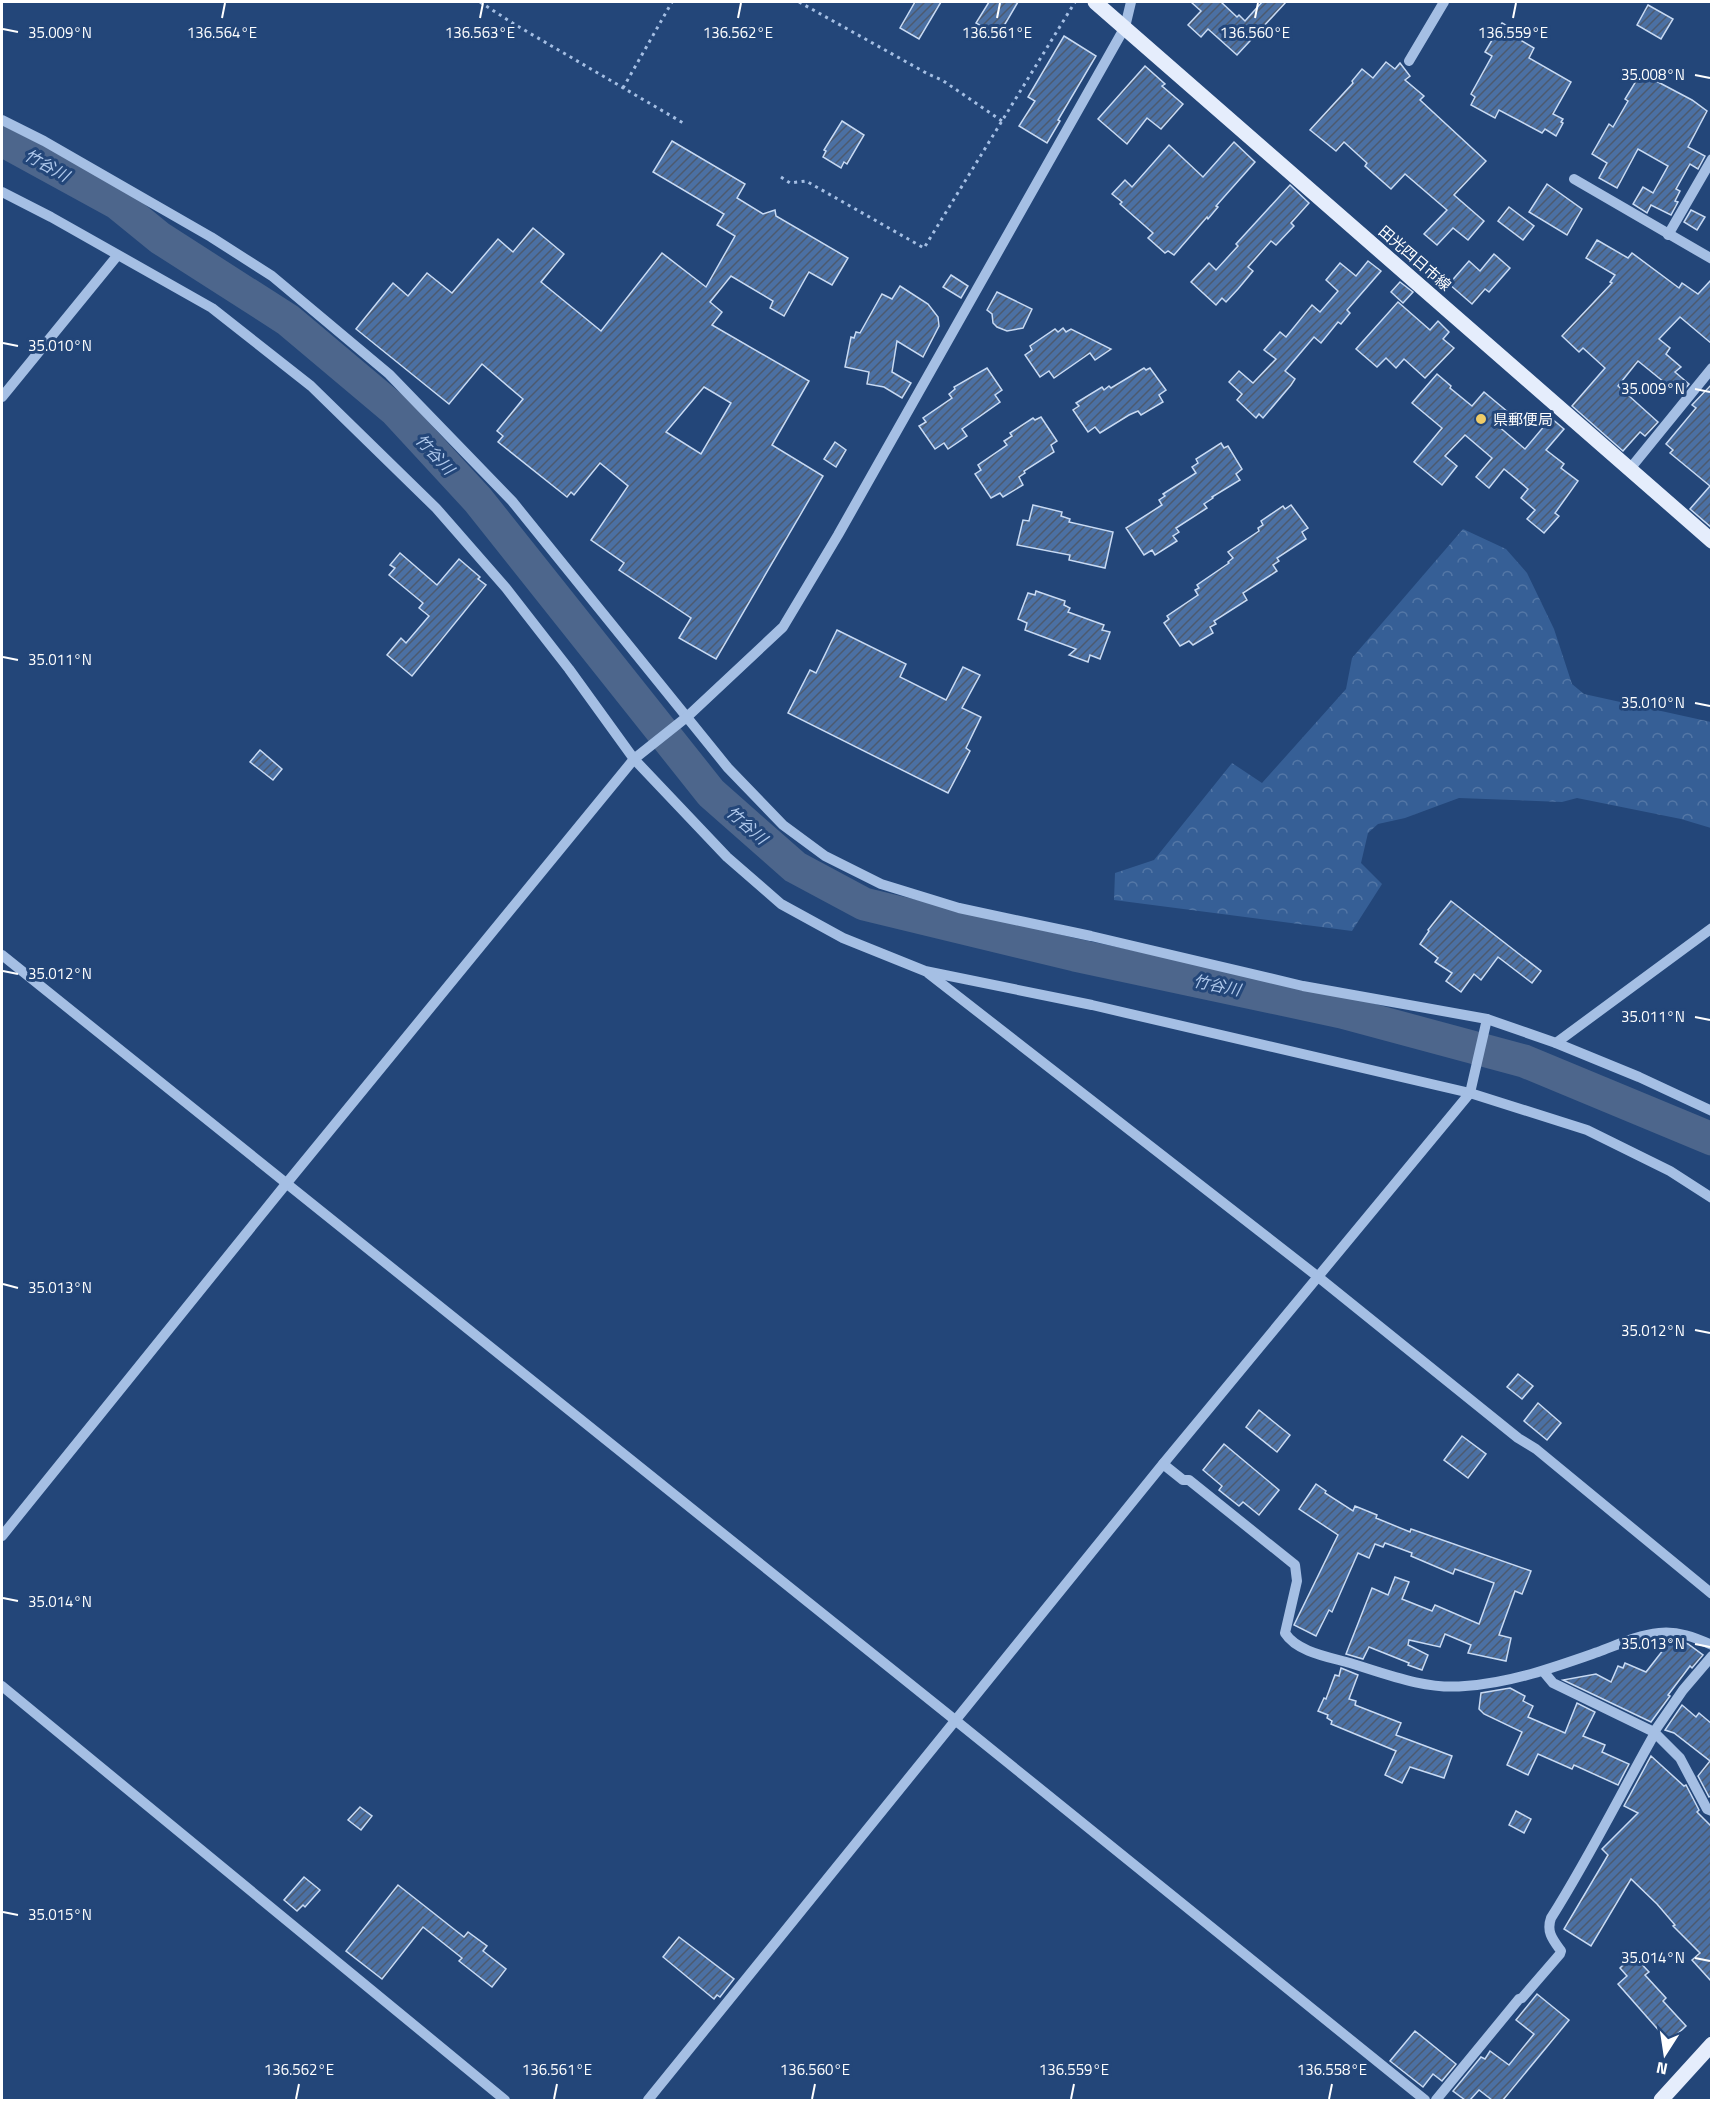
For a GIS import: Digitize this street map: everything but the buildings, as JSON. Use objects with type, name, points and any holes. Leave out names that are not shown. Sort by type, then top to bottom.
[{"type":"main road","name":"田光四日市線","points":[[1095,2],[1712,541]]},
{"type":"main road","points":[[1661,2100],[1712,2044]]},
{"type":"street","points":[[2,1536],[634,759],[642,750],[684,719],[783,627],[838,535],[1125,27],[1131,2]]},
{"type":"street","points":[[1409,61],[1444,2]]},
{"type":"street","points":[[2,120],[44,141],[211,237],[272,276],[389,374],[512,501],[684,719],[728,768],[783,825],[825,856],[881,884],[959,908],[1091,936],[1303,986],[1486,1024],[1556,1043],[1712,1111]]},
{"type":"street","points":[[1668,235],[1712,159]]},
{"type":"street","points":[[1574,179],[1712,259]]},
{"type":"street","points":[[2,192],[51,217],[212,308],[310,386],[436,508],[506,588],[569,669],[634,759],[727,857],[781,904],[843,938],[925,971],[1115,1010],[1470,1093],[1587,1130],[1670,1171],[1712,1198]]},
{"type":"street","points":[[2,397],[117,256]]},
{"type":"street","points":[[1629,470],[1712,368]]},
{"type":"street","points":[[1556,1043],[1712,928]]},
{"type":"street","points":[[2,955],[1425,2100]]},
{"type":"street","points":[[925,971],[1317,1276],[1518,1438],[1536,1449],[1712,1594]]},
{"type":"street","points":[[648,2100],[1163,1464],[1470,1093],[1486,1024]]},
{"type":"street","points":[[1163,1464],[1184,1480],[1190,1480],[1295,1565],[1298,1581],[1285,1633],[1291,1641],[1318,1654],[1393,1676],[1444,1687],[1511,1680],[1544,1671],[1639,1637],[1658,1633],[1687,1635],[1712,1645]]},
{"type":"street","points":[[1436,2100],[1519,1999],[1560,1954],[1561,1951],[1549,1934],[1551,1918],[1589,1857],[1654,1732],[1683,1690],[1712,1656]]},
{"type":"street","points":[[1544,1671],[1553,1683],[1654,1732],[1680,1758],[1707,1809],[1712,1811]]},
{"type":"street","points":[[2,1686],[505,2100]]},
{"type":"path","points":[[480,2],[685,124]]},
{"type":"path","points":[[623,88],[672,2]]},
{"type":"path","points":[[800,2],[942,80],[1002,121]]},
{"type":"path","points":[[781,177],[790,183],[806,181],[924,248],[1075,2]]},
{"type":"green space","points":[[1463,529],[1506,549],[1527,573],[1554,629],[1572,684],[1584,694],[1711,722],[1711,828],[1681,819],[1577,798],[1562,802],[1459,798],[1405,818],[1378,824],[1368,833],[1361,863],[1382,884],[1352,931],[1114,900],[1115,873],[1154,860],[1232,763],[1262,783],[1346,689],[1352,658]]},
{"type":"waterway","name":"竹谷川","points":[[2,140],[117,203],[160,238],[288,320],[395,410],[478,500],[711,793],[795,867],[864,904],[1075,955],[1342,1012],[1524,1061],[1712,1139]]},
{"type":"place","name":"県郵便局","points":[[1481,419]]}]
